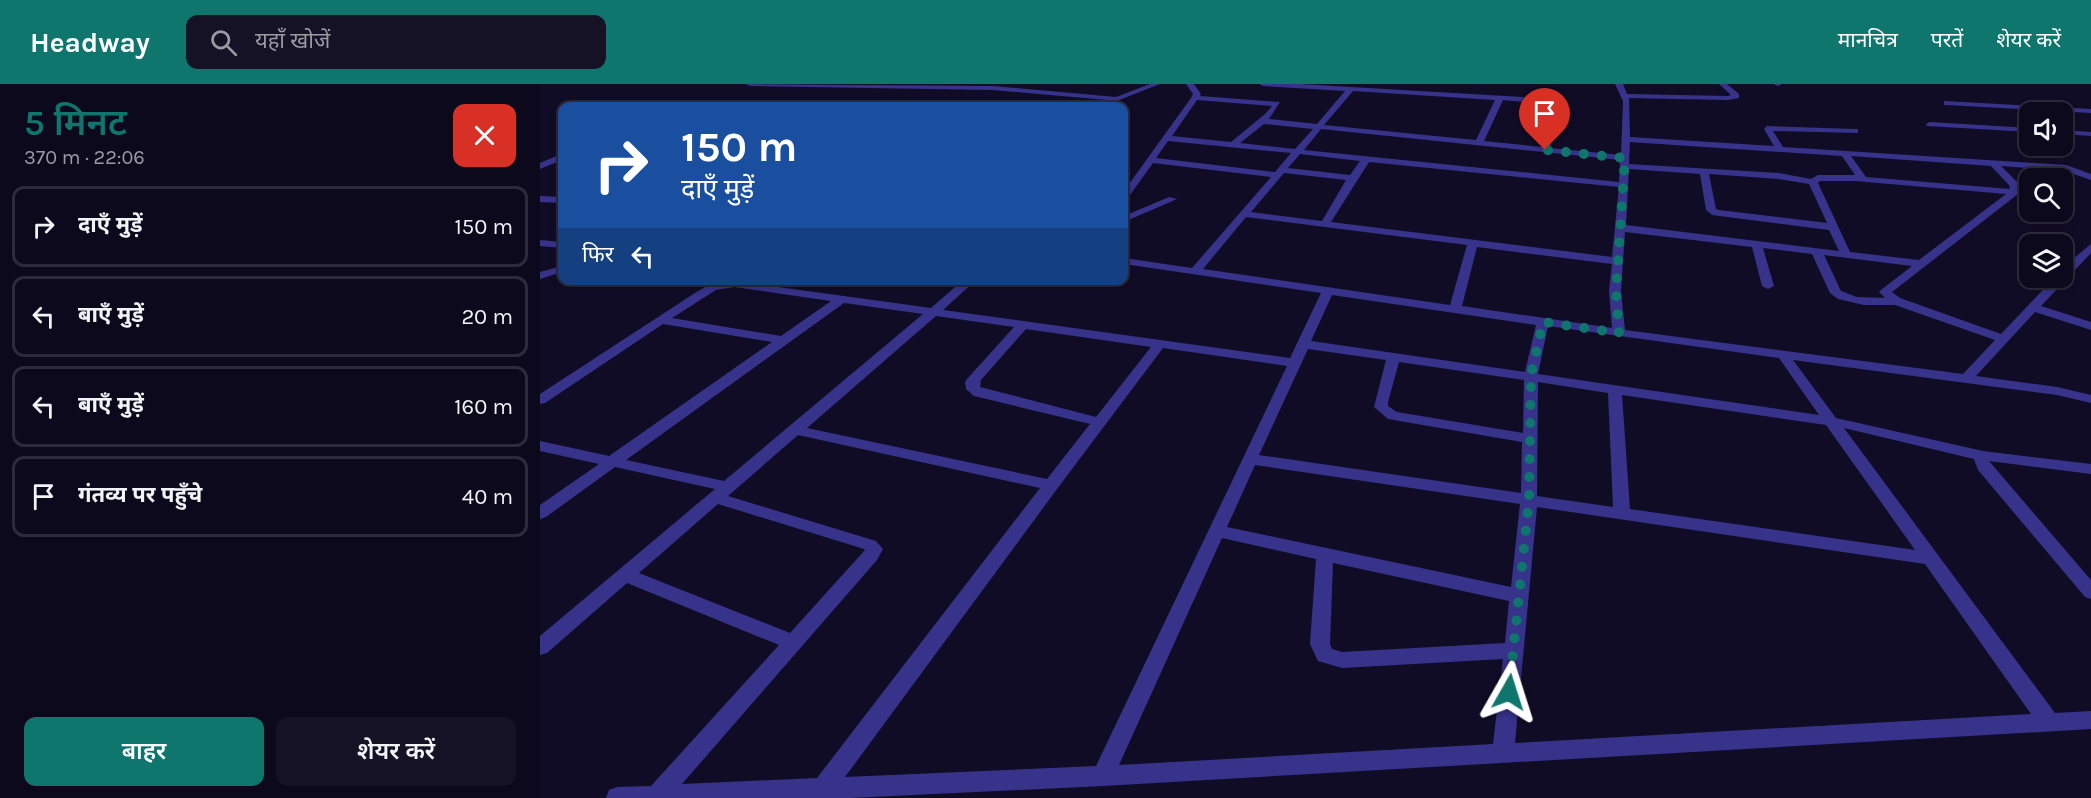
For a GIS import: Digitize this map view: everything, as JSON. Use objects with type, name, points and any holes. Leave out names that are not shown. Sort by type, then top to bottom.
[{"type":"street","points":[[750,84],[993,88],[1118,99]]},
{"type":"street","points":[[1109,102],[1156,84]]},
{"type":"street","points":[[1128,191],[1195,98],[1197,94],[1190,84]]},
{"type":"street","points":[[1263,84],[1558,102],[1545,150]]},
{"type":"street","points":[[1619,84],[1627,101],[1624,185],[1616,291],[1619,333]]},
{"type":"street","points":[[1625,96],[1736,96],[1723,84]]},
{"type":"street","points":[[1195,271],[1351,89]]},
{"type":"street","points":[[1195,98],[1277,104],[1262,121],[1233,145]]},
{"type":"street","points":[[1479,144],[1500,98]]},
{"type":"street","points":[[1947,103],[2091,111]]},
{"type":"street","points":[[1262,121],[1545,150],[1704,172],[1779,176],[1813,182],[1818,178],[2015,192]]},
{"type":"street","points":[[1930,124],[2019,129]]},
{"type":"street","points":[[1780,149],[1768,129],[1779,127],[1855,131]]},
{"type":"street","points":[[2073,133],[2091,134]]},
{"type":"street","points":[[1166,138],[1624,185]]},
{"type":"street","points":[[1626,139],[2066,168],[2091,177]]},
{"type":"street","points":[[1844,153],[1862,176],[1858,180]]},
{"type":"street","points":[[1325,224],[1352,178],[1367,158]]},
{"type":"street","points":[[540,166],[558,159]]},
{"type":"street","points":[[1149,160],[1352,178]]},
{"type":"street","points":[[1993,163],[2014,184],[2015,192]]},
{"type":"street","points":[[1704,172],[1711,210],[1716,213],[1833,227]]},
{"type":"street","points":[[1813,182],[1846,255]]},
{"type":"street","points":[[2004,339],[1896,301],[1885,292],[2015,192]]},
{"type":"street","points":[[540,198],[558,200]]},
{"type":"street","points":[[1128,217],[1172,199]]},
{"type":"street","points":[[1244,214],[1618,261]]},
{"type":"street","points":[[1621,228],[1922,264]]},
{"type":"street","points":[[540,243],[558,245]]},
{"type":"street","points":[[1455,309],[1473,243]]},
{"type":"street","points":[[1757,244],[1768,286]]},
{"type":"street","points":[[2073,264],[2091,247]]},
{"type":"street","points":[[1816,251],[1836,293],[1842,297],[1870,303],[1896,301]]},
{"type":"street","points":[[1128,262],[1619,333],[2057,391],[2091,399]]},
{"type":"street","points":[[540,276],[558,270]]},
{"type":"street","points":[[540,400],[714,285]]},
{"type":"street","points":[[741,285],[932,314],[1294,363]]},
{"type":"street","points":[[540,647],[965,285]]},
{"type":"street","points":[[1966,379],[2050,288]]},
{"type":"street","points":[[1103,776],[1328,291]]},
{"type":"street","points":[[540,513],[610,461],[840,300]]},
{"type":"street","points":[[2033,307],[2091,326]]},
{"type":"street","points":[[660,320],[782,340]]},
{"type":"street","points":[[1503,753],[1529,500],[1531,375],[1543,322]]},
{"type":"street","points":[[1022,326],[975,377],[972,382],[973,388],[979,393],[1100,422]]},
{"type":"street","points":[[1303,344],[1531,375],[1831,421],[1983,456],[2091,469]]},
{"type":"street","points":[[823,789],[1159,345]]},
{"type":"street","points":[[1784,355],[2049,722]]},
{"type":"street","points":[[1394,356],[1381,402],[1381,407],[1386,413],[1530,439]]},
{"type":"street","points":[[1616,388],[1622,514]]},
{"type":"street","points":[[795,430],[1051,485]]},
{"type":"street","points":[[540,446],[610,461],[722,493],[870,545],[874,549],[871,556],[657,796]]},
{"type":"street","points":[[1983,456],[1983,466],[2091,592]]},
{"type":"street","points":[[1250,459],[1931,559]]},
{"type":"street","points":[[1216,531],[1519,596]]},
{"type":"street","points":[[1325,554],[1320,644],[1324,655],[1342,660],[1513,650]]},
{"type":"street","points":[[625,575],[794,643]]},
{"type":"street","points":[[617,798],[1103,776],[2091,720]]},
{"type":"route","points":[[1509,692],[1529,500],[1531,375],[1543,322],[1619,333],[1616,291],[1625,158],[1545,150]]}]
